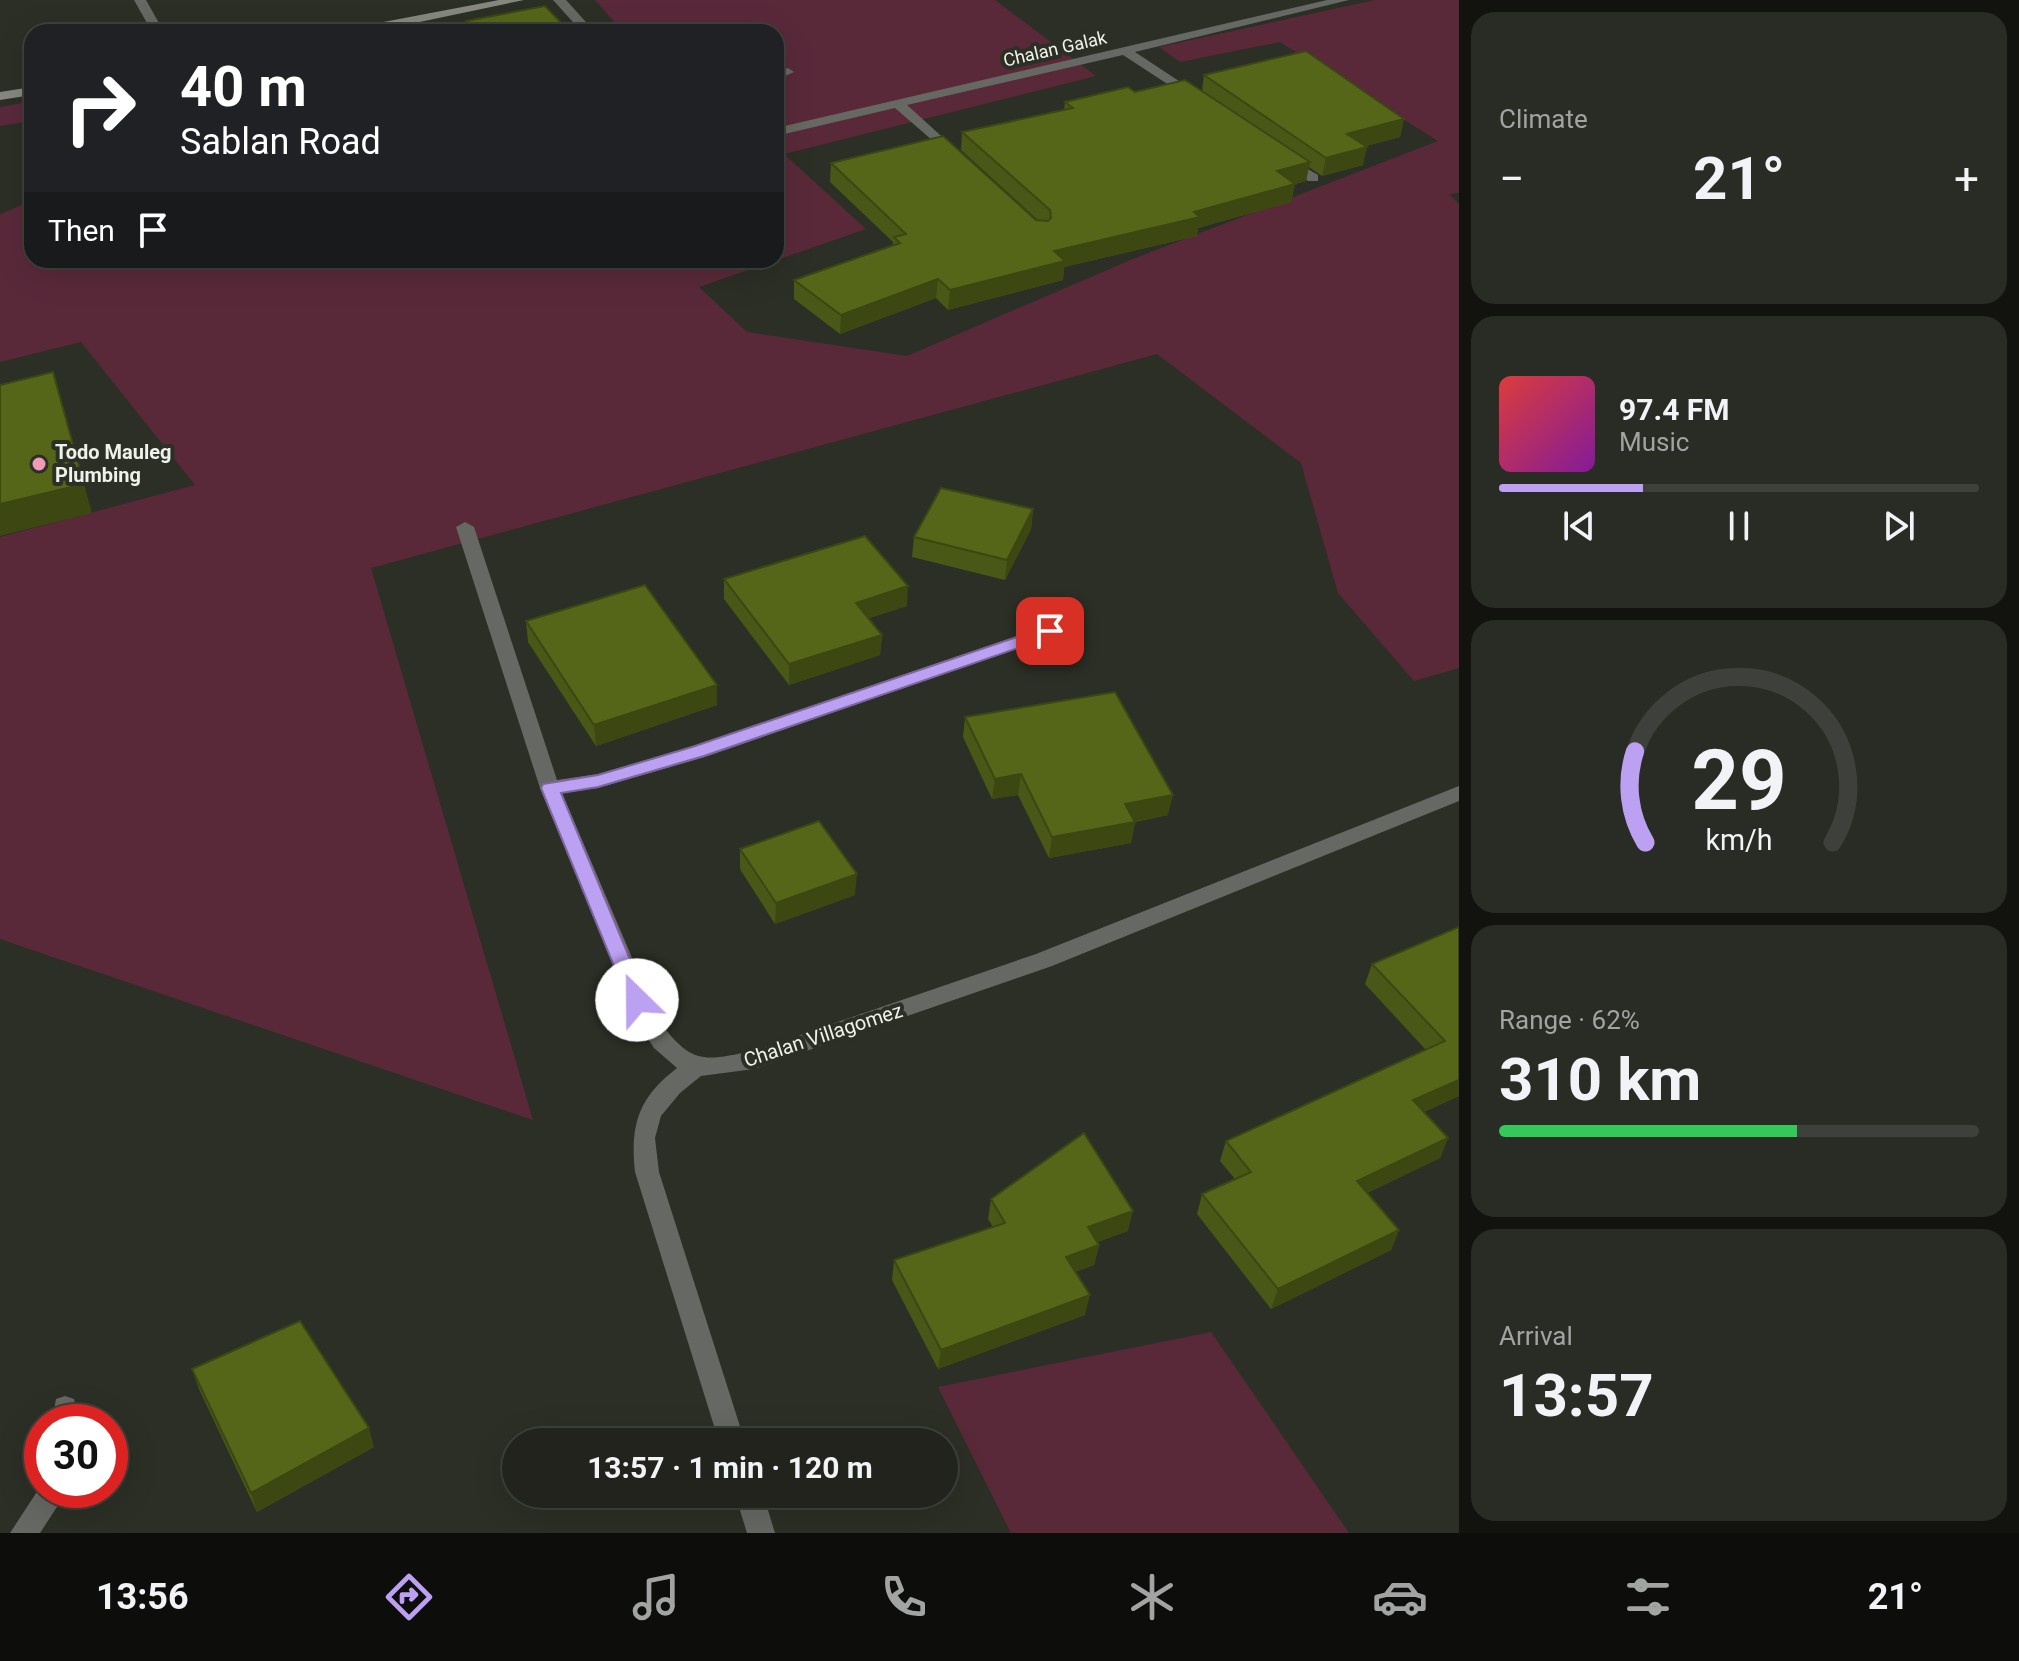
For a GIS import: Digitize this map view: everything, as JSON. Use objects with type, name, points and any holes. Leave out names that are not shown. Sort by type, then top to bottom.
[{"type":"main road","points":[[394,24],[518,0]]},
{"type":"main road","points":[[0,96],[24,92]]},
{"type":"street","points":[[140,0],[154,24]]},
{"type":"street","points":[[559,0],[582,24]]},
{"type":"street","name":"Chalan Galak","points":[[784,130],[1343,0]]},
{"type":"street","points":[[1125,51],[1213,110]]},
{"type":"street","points":[[899,105],[970,169]]},
{"type":"street","points":[[1275,153],[1313,178]]},
{"type":"street","points":[[465,527],[550,788],[650,1025],[677,1060],[697,1066]]},
{"type":"street","points":[[550,788],[598,781],[698,752],[1050,631]]},
{"type":"street","name":"Chalan Villagomez","points":[[697,1066],[711,1067],[754,1060],[1044,960],[1459,793]]},
{"type":"street","points":[[697,1066],[670,1085],[657,1104],[644,1133],[647,1172],[728,1428]]},
{"type":"street","points":[[24,1533],[41,1508]]},
{"type":"street","points":[[753,1508],[761,1533]]},
{"type":"shaded area","points":[[595,0],[995,0],[1096,76],[784,154],[784,24],[616,24]]},
{"type":"shaded area","points":[[1375,0],[1459,0],[1459,193],[1449,194],[1459,204],[1459,668],[1414,681],[1338,593],[1301,463],[1157,354],[371,568],[533,1120],[0,939],[0,537],[195,485],[81,342],[0,362],[0,214],[24,204],[24,268],[754,268],[699,287],[747,332],[907,356],[1128,261],[1438,141],[1280,42],[1180,62],[1159,47]]},
{"type":"shaded area","points":[[24,102],[24,122],[0,126],[0,107]]},
{"type":"shaded area","points":[[784,154],[866,229],[784,257]]},
{"type":"shaded area","points":[[1211,1332],[1349,1533],[1011,1533],[938,1387]]},
{"type":"building","points":[[545,6],[562,24],[469,24],[466,21]]},
{"type":"building","points":[[1306,51],[1404,119],[1347,134],[1367,147],[1326,158],[1204,75]]},
{"type":"building","points":[[1185,80],[1310,162],[1277,171],[1295,184],[1194,212],[1200,217],[1054,251],[1065,261],[950,290],[938,279],[841,315],[794,280],[900,243],[894,237],[906,234],[831,163],[943,136],[1036,220],[1048,221],[1051,218],[1050,210],[962,132],[1073,108],[1065,102],[1128,87],[1135,92]]},
{"type":"building","name":"Todo Mauleg Plumbing","points":[[53,372],[84,484],[0,504],[0,385]]},
{"type":"building","points":[[941,488],[1033,509],[1007,560],[914,537]]},
{"type":"building","points":[[865,536],[908,586],[856,603],[882,635],[789,664],[724,579]]},
{"type":"building","points":[[645,585],[717,685],[594,725],[526,621]]},
{"type":"building","points":[[1115,692],[1173,795],[1125,804],[1135,822],[1052,837],[1021,774],[995,779],[965,717]]},
{"type":"building","points":[[819,821],[857,874],[776,903],[740,849]]},
{"type":"building","points":[[1459,927],[1459,1080],[1413,1100],[1448,1138],[1357,1181],[1399,1230],[1278,1289],[1202,1194],[1251,1172],[1226,1141],[1445,1041],[1372,964]]},
{"type":"building","points":[[1084,1133],[1133,1211],[1088,1227],[1099,1245],[1066,1257],[1090,1295],[941,1350],[894,1260],[1005,1223],[991,1199]]},
{"type":"building","points":[[300,1321],[369,1428],[251,1493],[192,1369]]},
{"type":"place","name":"Todo Mauleg Plumbing","points":[[39,464]]},
{"type":"route","points":[[637,1000],[550,788],[598,781],[698,752],[1050,631]]}]
